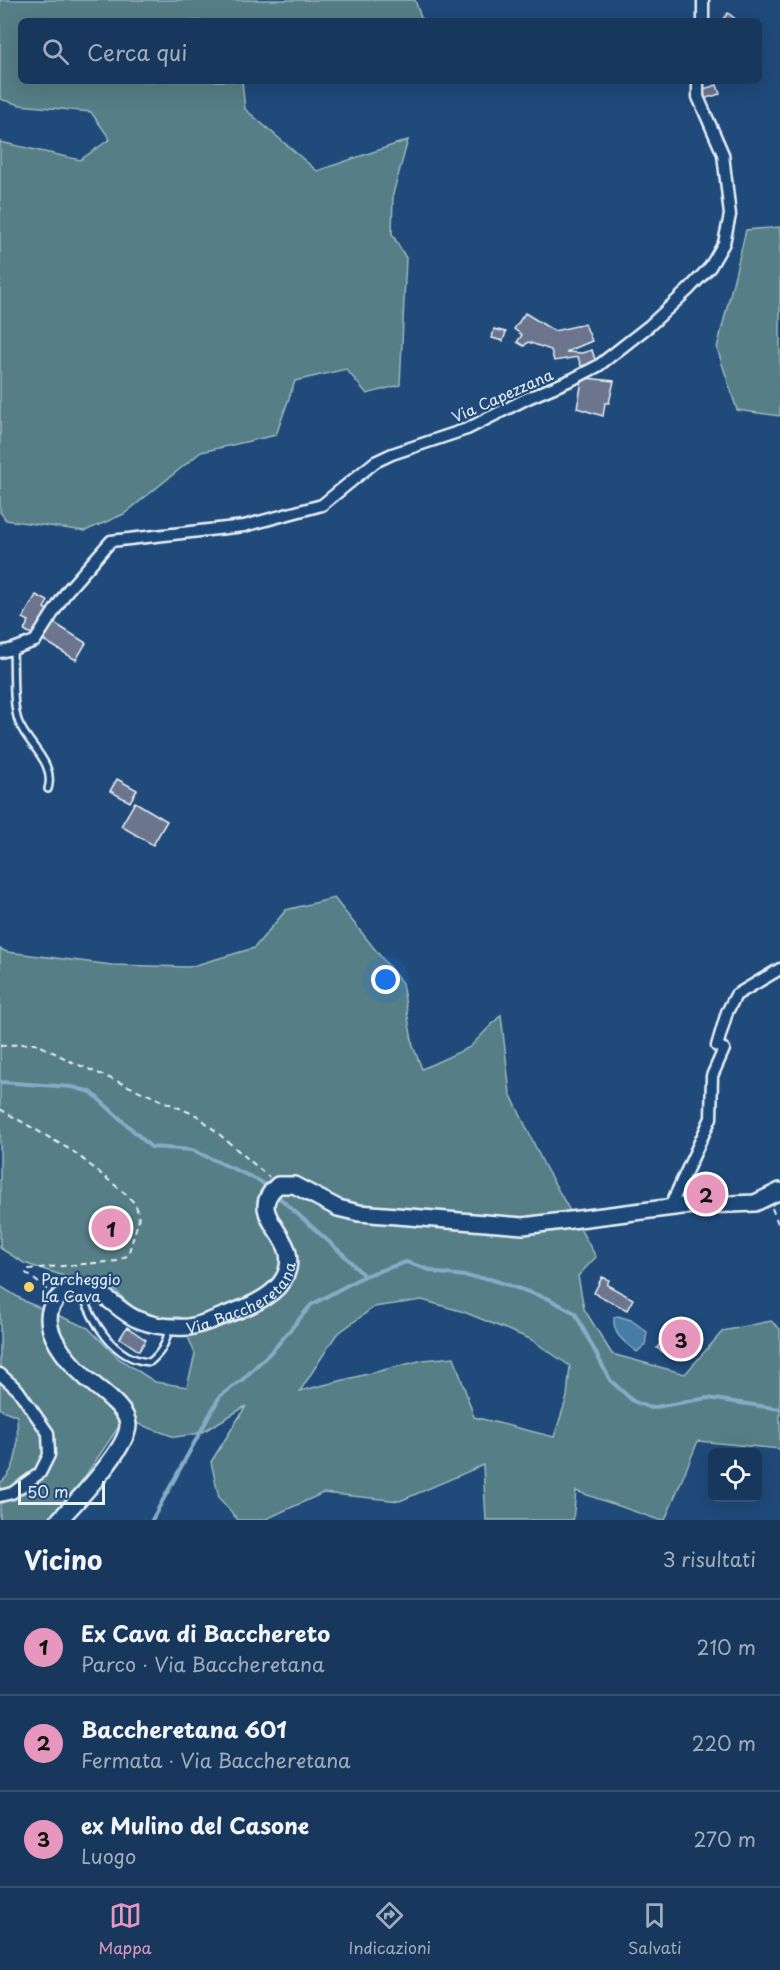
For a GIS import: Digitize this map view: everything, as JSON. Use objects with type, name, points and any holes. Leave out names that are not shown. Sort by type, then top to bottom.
[{"type":"street","points":[[703,0],[704,18]]},
{"type":"street","name":"Via Capezzana","points":[[0,652],[34,640],[67,591],[111,541],[244,526],[322,505],[375,462],[467,429],[528,398],[573,379],[598,366],[649,326],[710,267],[724,243],[730,214],[723,154],[698,97],[698,84]]},
{"type":"street","points":[[670,1207],[711,1118],[712,1076],[724,1049],[717,1046],[727,1012],[736,995],[780,969]]},
{"type":"street","points":[[273,1190],[294,1185],[338,1208],[359,1213],[523,1226],[670,1207],[755,1203],[774,1194]]},
{"type":"street","name":"Via Baccheretana","points":[[81,1288],[94,1290],[108,1299],[121,1312],[140,1321],[169,1327],[191,1326],[250,1306],[277,1289],[288,1270],[288,1251],[267,1213],[266,1203],[273,1190]]},
{"type":"street","points":[[59,1520],[97,1478],[129,1425],[126,1414],[71,1363],[56,1340],[49,1323],[50,1309],[57,1297],[81,1288]]},
{"type":"street","points":[[0,1374],[18,1390],[48,1433],[49,1455],[40,1473],[12,1493],[0,1496]]},
{"type":"lane","points":[[13,649],[15,698],[19,723],[50,771],[51,781],[48,789]]},
{"type":"lane","points":[[81,1288],[93,1320],[102,1333],[124,1354],[138,1361],[150,1362],[159,1354],[166,1342],[169,1327]]},
{"type":"path","points":[[0,1046],[35,1043],[72,1062],[198,1116],[273,1190]]},
{"type":"path","points":[[0,1109],[74,1152],[136,1205],[139,1219],[128,1255],[118,1261],[28,1269],[27,1273],[57,1297]]},
{"type":"path","points":[[774,1194],[780,1229]]},
{"type":"green space","points":[[0,0],[415,0],[421,18],[18,18],[18,84],[242,84],[245,109],[317,171],[408,140],[393,194],[392,234],[406,258],[400,385],[367,394],[346,369],[295,381],[276,435],[201,452],[124,514],[85,531],[6,520],[0,512],[0,142],[80,160],[110,139],[91,112],[20,105],[0,99]]},
{"type":"green space","points":[[780,227],[780,416],[737,410],[717,348],[746,230]]},
{"type":"green space","points":[[334,898],[402,983],[413,1046],[422,1069],[470,1047],[501,1015],[510,1093],[544,1165],[596,1257],[578,1276],[584,1309],[612,1354],[685,1374],[723,1331],[771,1321],[780,1329],[780,1449],[698,1441],[665,1520],[659,1520],[576,1491],[573,1520],[486,1520],[483,1465],[400,1501],[323,1493],[264,1520],[238,1520],[219,1498],[211,1462],[246,1406],[201,1433],[175,1437],[124,1419],[56,1519],[0,1520],[0,1483],[11,1470],[18,1434],[17,1416],[0,1409],[0,1286],[26,1302],[88,1328],[118,1358],[155,1382],[187,1387],[195,1354],[180,1317],[160,1317],[132,1307],[115,1290],[91,1280],[67,1277],[24,1263],[0,1248],[0,949],[7,952],[112,965],[189,967],[254,948],[286,910]],"holes":[[[422,1300],[464,1312],[530,1339],[570,1366],[567,1397],[554,1437],[474,1417],[454,1357],[423,1360],[300,1391],[336,1335],[374,1307]]]},
{"type":"water","points":[[614,1317],[631,1320],[647,1332],[645,1345],[637,1352],[617,1333]]},
{"type":"building","points":[[728,13],[734,18],[724,18]]},
{"type":"building","points":[[717,85],[720,94],[703,99],[700,90]]},
{"type":"building","points":[[525,313],[554,331],[585,324],[592,341],[566,352],[582,353],[592,350],[596,363],[581,366],[578,357],[554,361],[551,350],[528,342],[524,346],[517,342],[522,335],[514,329]]},
{"type":"building","points":[[494,329],[506,332],[503,341],[492,338]]},
{"type":"building","points":[[586,378],[614,381],[609,403],[605,403],[603,416],[577,408],[582,381]]},
{"type":"building","points":[[36,595],[48,601],[44,608],[52,613],[35,636],[24,630],[29,621],[23,618]]},
{"type":"building","points":[[51,621],[86,643],[76,660],[40,638]]},
{"type":"building","points":[[117,779],[137,790],[130,802],[110,791]]},
{"type":"building","points":[[135,802],[167,821],[153,845],[121,826]]},
{"type":"building","points":[[602,1277],[609,1280],[607,1285],[633,1299],[627,1310],[594,1293]]},
{"type":"building","points":[[677,1325],[694,1336],[682,1356],[675,1352],[672,1358],[657,1348],[661,1342],[665,1344]]},
{"type":"building","points":[[127,1327],[146,1340],[139,1351],[120,1338]]},
{"type":"waterway","points":[[0,1082],[72,1087],[91,1092],[151,1147],[192,1150],[260,1181],[270,1189]]},
{"type":"waterway","points":[[275,1194],[345,1256],[364,1276]]},
{"type":"waterway","points":[[152,1520],[220,1396],[242,1380],[274,1349],[311,1305],[364,1276],[406,1262],[439,1273],[490,1279],[549,1299],[575,1313],[610,1380],[633,1401],[650,1408],[708,1398],[780,1409]]},
{"type":"place","name":"Baccheretana 601","points":[[706,1194]]},
{"type":"place","name":"Ex Cava di Bacchereto","points":[[111,1228]]},
{"type":"place","name":"Parcheggio La Cava","points":[[29,1287]]},
{"type":"place","name":"ex Mulino del Casone","points":[[681,1339]]}]
